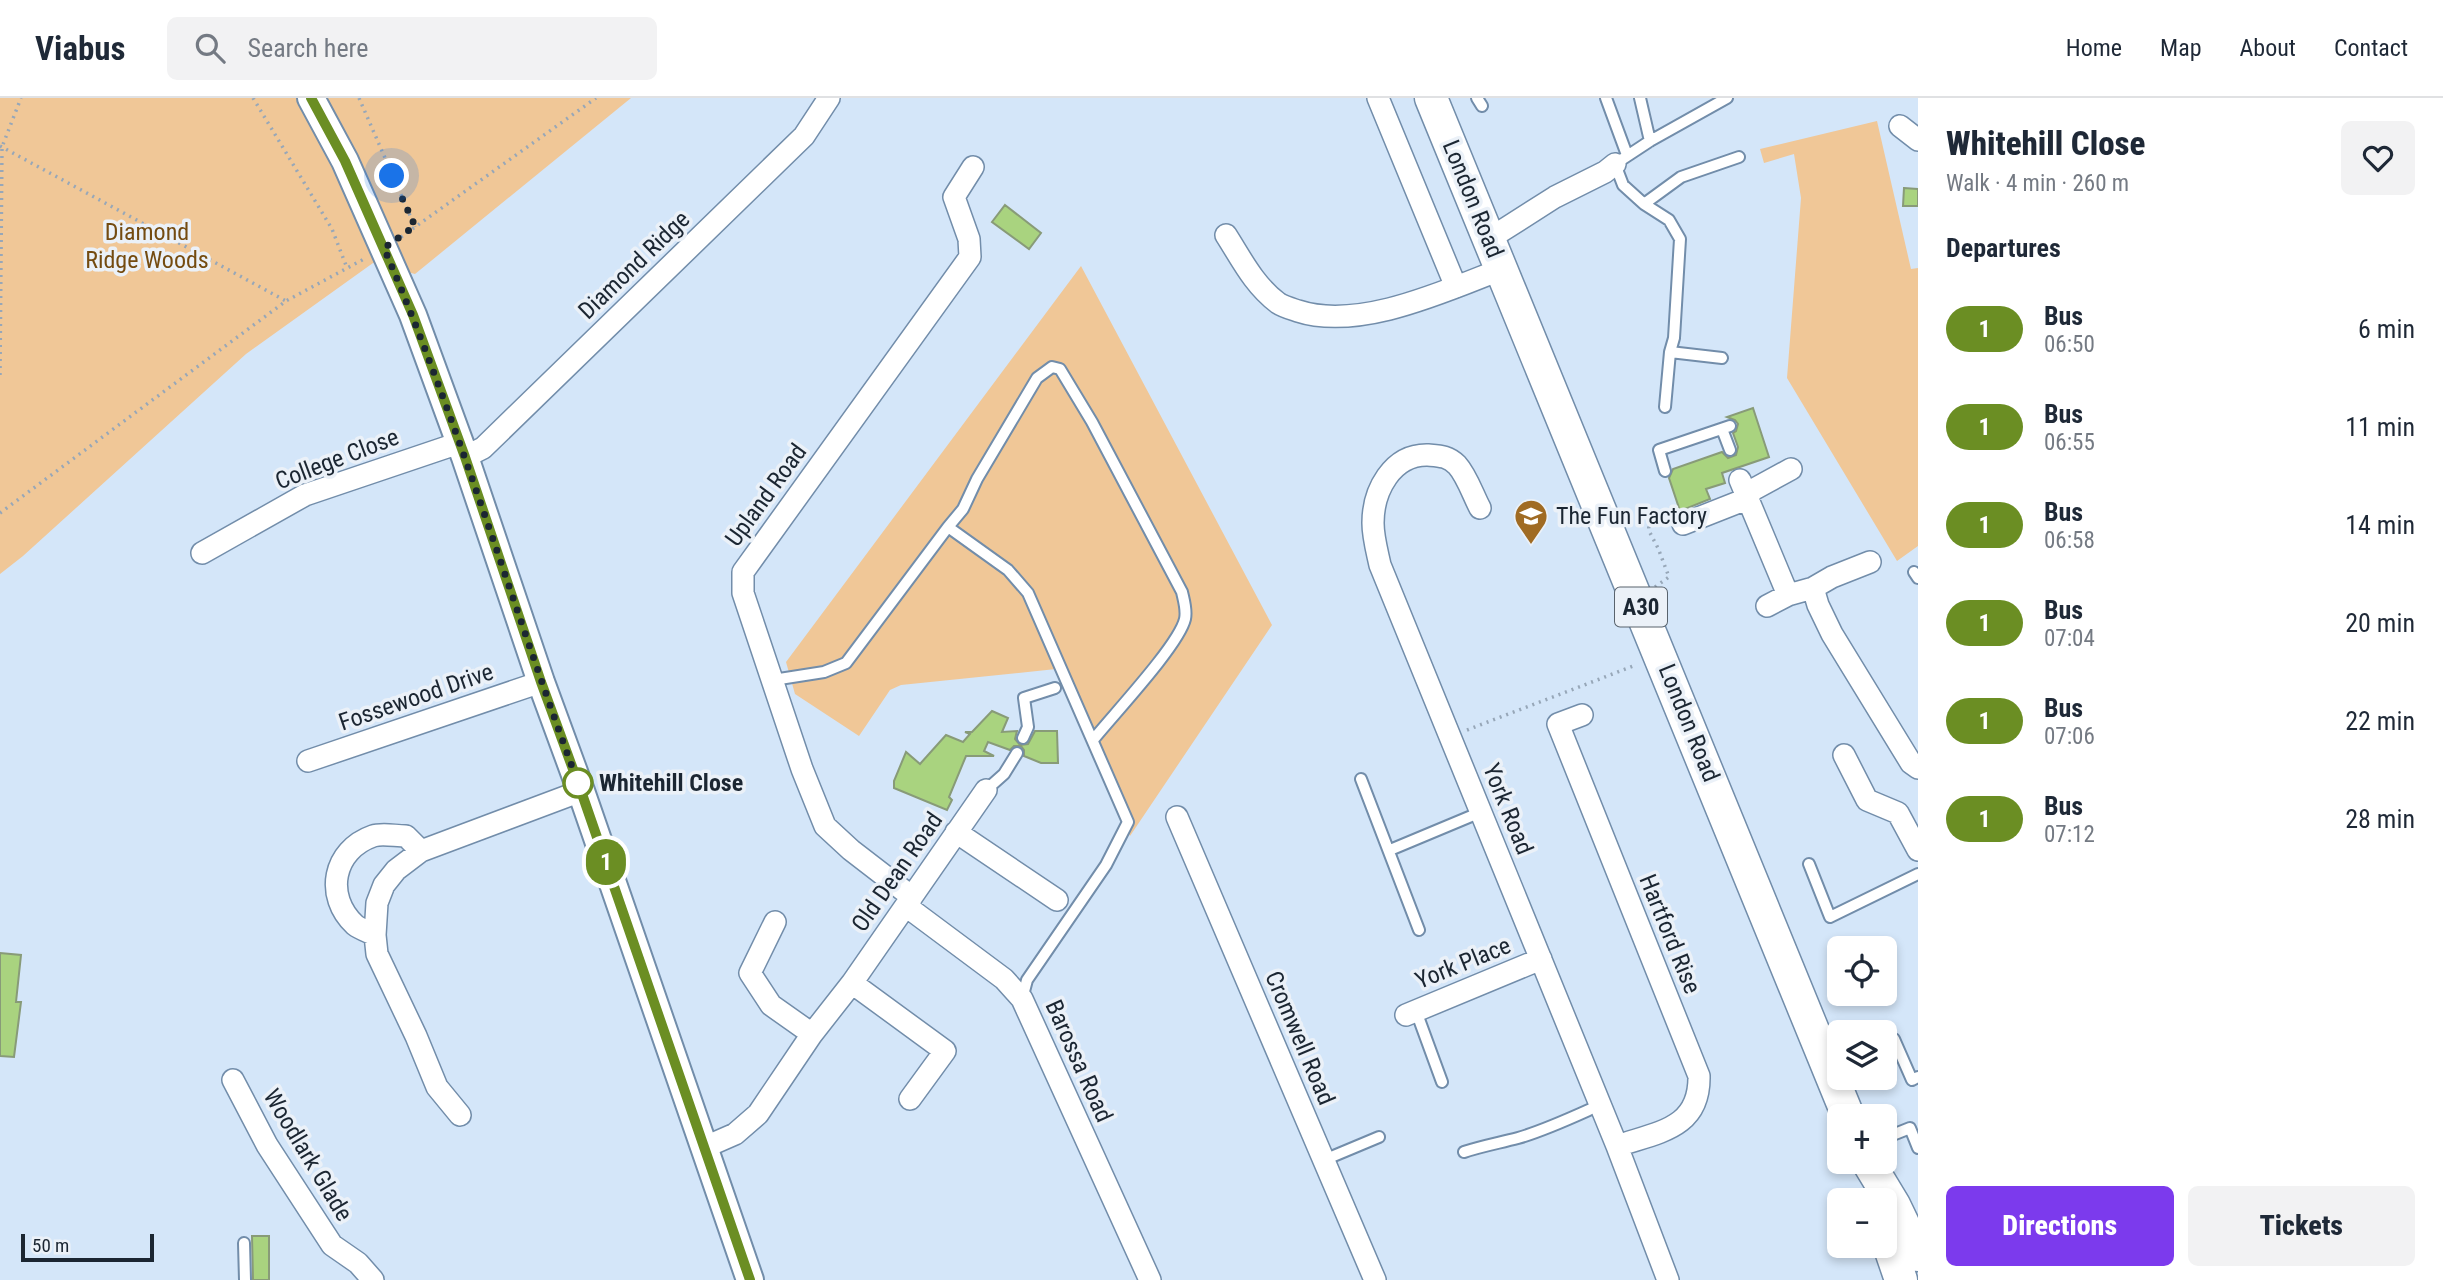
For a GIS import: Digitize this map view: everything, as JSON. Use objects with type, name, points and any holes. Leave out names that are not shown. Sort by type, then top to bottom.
[{"type":"main road","name":"London Road","points":[[1436,102],[1489,239],[1843,1104]]},
{"type":"main road","points":[[1874,1174],[1894,1205],[1918,1255]]},
{"type":"main road","points":[[1894,1258],[1901,1280]]},
{"type":"street","points":[[311,98],[345,161],[413,315],[750,1280]]},
{"type":"street","name":"Diamond Ridge","points":[[462,450],[483,448],[804,136],[829,98]]},
{"type":"street","name":"London Road","points":[[1378,98],[1455,287]]},
{"type":"street","points":[[1899,126],[1918,140]]},
{"type":"street","points":[[1489,239],[1555,197],[1605,172],[1621,160]]},
{"type":"street","name":"Upland Road","points":[[909,902],[825,826],[802,769],[743,593],[743,572],[970,257],[969,239],[949,204],[973,167]]},
{"type":"street","points":[[1226,235],[1255,283],[1281,305],[1317,317],[1362,314],[1419,302],[1502,269]]},
{"type":"street","name":"College Close","points":[[202,554],[305,495],[462,450]]},
{"type":"street","name":"York Road","points":[[1480,509],[1458,466],[1445,456],[1421,455],[1400,462],[1382,481],[1373,521],[1380,565],[1617,1146],[1668,1280]]},
{"type":"street","points":[[1683,524],[1743,485],[1791,469]]},
{"type":"street","points":[[1743,485],[1788,595]]},
{"type":"street","points":[[1767,606],[1788,595],[1813,589],[1832,577],[1870,562]]},
{"type":"street","points":[[1813,589],[1832,634],[1898,743],[1911,763],[1918,768]]},
{"type":"street","name":"Fossewood Drive","points":[[308,761],[541,682]]},
{"type":"street","name":"Hartford Rise","points":[[1582,715],[1558,724],[1699,1076],[1699,1094],[1693,1108],[1676,1125],[1617,1146]]},
{"type":"street","points":[[1844,755],[1867,800],[1898,813],[1918,850]]},
{"type":"street","name":"Old Dean Road","points":[[704,1148],[735,1134],[758,1114],[986,790]]},
{"type":"street","points":[[460,1115],[437,1087],[377,954],[377,903],[384,885],[396,870],[421,851],[581,791]]},
{"type":"street","name":"Cromwell Road","points":[[1177,817],[1375,1280]]},
{"type":"street","points":[[956,832],[1057,900]]},
{"type":"street","points":[[375,935],[356,926],[340,905],[336,884],[340,860],[356,844],[375,835],[405,836],[421,851]]},
{"type":"street","name":"Barossa Road","points":[[909,902],[1004,979],[1023,999],[1150,1280]]},
{"type":"street","points":[[775,922],[750,973],[771,1005],[812,1034]]},
{"type":"street","name":"York Place","points":[[1411,1013],[1541,959]]},
{"type":"street","points":[[852,983],[945,1051],[910,1099]]},
{"type":"street","name":"Woodlark Glade","points":[[233,1080],[267,1145],[332,1245],[358,1263],[373,1280]]},
{"type":"lane","points":[[1606,98],[1621,160],[1623,185],[1644,204],[1669,220],[1681,239],[1674,338],[1670,352],[1665,407]]},
{"type":"lane","points":[[1640,98],[1650,141]]},
{"type":"lane","points":[[1621,160],[1727,98]]},
{"type":"lane","points":[[1644,204],[1681,177],[1739,157]]},
{"type":"lane","points":[[1670,352],[1722,358]]},
{"type":"lane","points":[[773,680],[824,672],[846,663],[963,509],[977,479],[1037,378],[1052,367],[1060,369],[1092,422],[1176,580],[1186,606],[1183,626],[1173,643],[1093,740]]},
{"type":"lane","points":[[1665,471],[1660,450],[1726,428],[1730,450]]},
{"type":"lane","points":[[948,527],[1008,570],[1028,593],[1128,822],[1106,864],[1027,980],[1023,999]]},
{"type":"lane","points":[[1023,738],[1028,727],[1024,698],[1055,688]]},
{"type":"lane","points":[[986,790],[1004,774],[1017,753]]},
{"type":"lane","points":[[1361,779],[1419,930]]},
{"type":"lane","points":[[1390,850],[1481,812]]},
{"type":"lane","points":[[1809,864],[1830,917],[1918,874]]},
{"type":"lane","points":[[1411,1013],[1442,1082]]},
{"type":"lane","points":[[1897,1046],[1912,1080],[1918,1077]]},
{"type":"lane","points":[[1464,1152],[1486,1144],[1517,1138],[1563,1122],[1600,1105]]},
{"type":"lane","points":[[1897,1133],[1910,1128],[1918,1148]]},
{"type":"lane","points":[[1324,1160],[1379,1137]]},
{"type":"lane","points":[[244,1243],[245,1280]]},
{"type":"path","points":[[0,375],[1,146],[22,98]]},
{"type":"path","points":[[253,98],[332,229],[347,268]]},
{"type":"path","points":[[359,98],[415,226]]},
{"type":"path","points":[[0,513],[286,301],[384,248],[596,98]]},
{"type":"path","points":[[1,146],[286,301]]},
{"type":"path","points":[[1650,590],[1669,577],[1648,531],[1648,517],[1655,511],[1675,512],[1683,524]]},
{"type":"path","points":[[1450,736],[1661,656]]},
{"type":"green space","name":"Diamond Ridge Woods","points":[[0,98],[631,98],[415,274],[373,263],[246,354],[0,574]]},
{"type":"green space","points":[[1877,121],[1911,269],[1918,268],[1918,546],[1897,561],[1787,378],[1801,198],[1794,154],[1764,163],[1760,149]]},
{"type":"green space","points":[[1081,266],[1272,625],[1130,836],[1056,669],[901,685],[890,690],[859,736],[795,694],[786,662]]},
{"type":"building","points":[[1904,188],[1918,189],[1918,206],[1903,206]]},
{"type":"building","points":[[1005,205],[1041,233],[1029,249],[992,222]]},
{"type":"building","points":[[1753,408],[1769,457],[1722,473],[1725,483],[1706,489],[1710,499],[1680,511],[1669,478],[1673,469],[1722,452],[1728,458],[1736,455],[1738,447],[1733,433],[1738,424],[1727,417]]},
{"type":"building","points":[[992,711],[1008,718],[1002,732],[1017,731],[1015,739],[1020,745],[1028,744],[1035,731],[1057,731],[1058,763],[1041,763],[1024,756],[1021,746],[1014,746],[1010,750],[988,742],[984,751],[994,756],[966,756],[949,797],[952,800],[947,810],[894,788],[894,781],[906,752],[920,764],[946,735],[963,742],[970,734],[965,732],[972,732]]},
{"type":"building","points":[[0,953],[21,955],[16,1002],[21,1002],[14,1057],[0,1056]]},
{"type":"building","points":[[252,1236],[269,1236],[269,1280],[253,1280]]},
{"type":"bus line","name":"1","points":[[311,98],[345,161],[413,315],[465,457],[750,1280]]},
{"type":"place","name":"The Fun Factory","points":[[1531,546]]},
{"type":"place","name":"Whitehill Close","points":[[578,783]]},
{"type":"route","points":[[392,176],[415,226],[384,248],[413,315],[465,457],[581,791],[578,783]]}]
